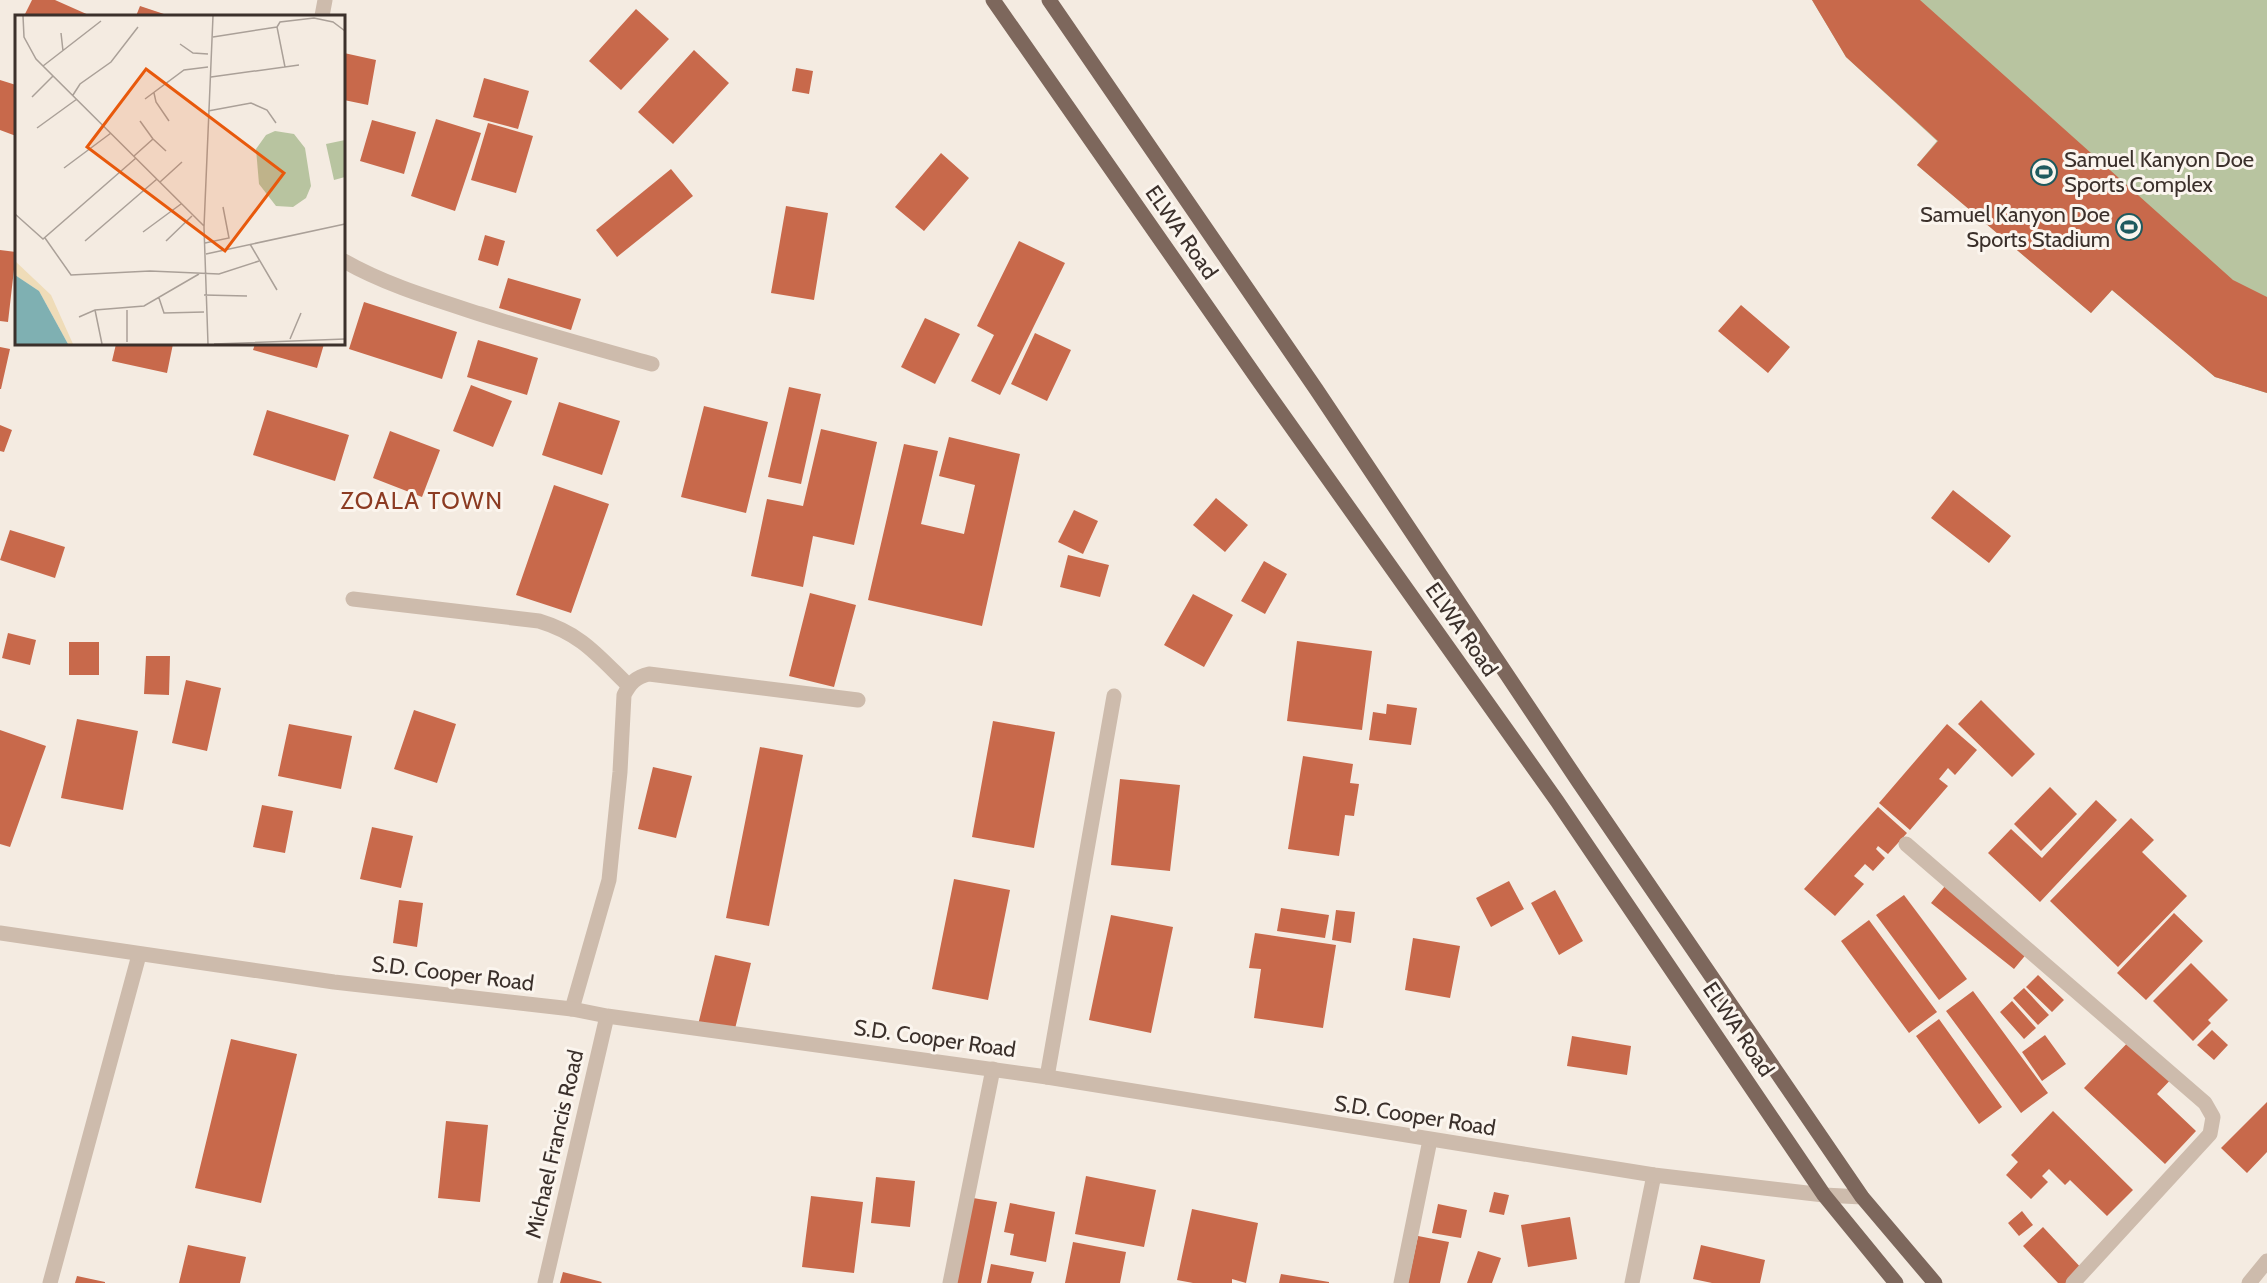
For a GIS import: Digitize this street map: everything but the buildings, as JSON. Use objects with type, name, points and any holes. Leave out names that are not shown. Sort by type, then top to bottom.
[{"type":"main road","name":"ELWA Road","points":[[993,0],[1557,801],[1824,1195],[1896,1283]]},
{"type":"main road","name":"ELWA Road","points":[[1050,0],[1310,380],[1572,771],[1862,1197],[1935,1283]]},
{"type":"street","points":[[322,15],[325,0]]},
{"type":"street","points":[[345,262],[367,274],[445,303],[652,364]]},
{"type":"street","points":[[353,598],[539,621],[561,627],[584,642],[629,686]]},
{"type":"street","points":[[572,1009],[609,880],[620,772],[624,695],[629,686],[638,677],[649,674],[858,700]]},
{"type":"street","points":[[1047,1077],[1114,696]]},
{"type":"street","points":[[1906,844],[2205,1103],[2213,1118],[2210,1134],[2073,1283]]},
{"type":"street","name":"S.D. Cooper Road","points":[[0,933],[346,983],[572,1009],[607,1016],[993,1069],[1654,1175],[1824,1195],[1862,1197]]},
{"type":"street","points":[[50,1283],[139,954]]},
{"type":"street","name":"Michael Francis Road","points":[[545,1283],[607,1016]]},
{"type":"street","points":[[950,1283],[993,1069]]},
{"type":"street","points":[[1401,1283],[1430,1140]]},
{"type":"street","points":[[1632,1283],[1654,1175]]},
{"type":"street","points":[[2249,1283],[2267,1261]]},
{"type":"green space","name":"Samuel Kanyon Doe Sports Stadium","points":[[1812,0],[2267,0],[2267,393],[2215,377],[2112,290],[2091,313],[1917,165],[1937,141],[1846,57]]},
{"type":"place","name":"Samuel Kanyon Doe Sports Complex","points":[[2044,172]]},
{"type":"place","name":"Samuel Kanyon Doe Sports Stadium","points":[[2129,227]]},
{"type":"district","name":"ZOALA TOWN","points":[[422,501]]}]
